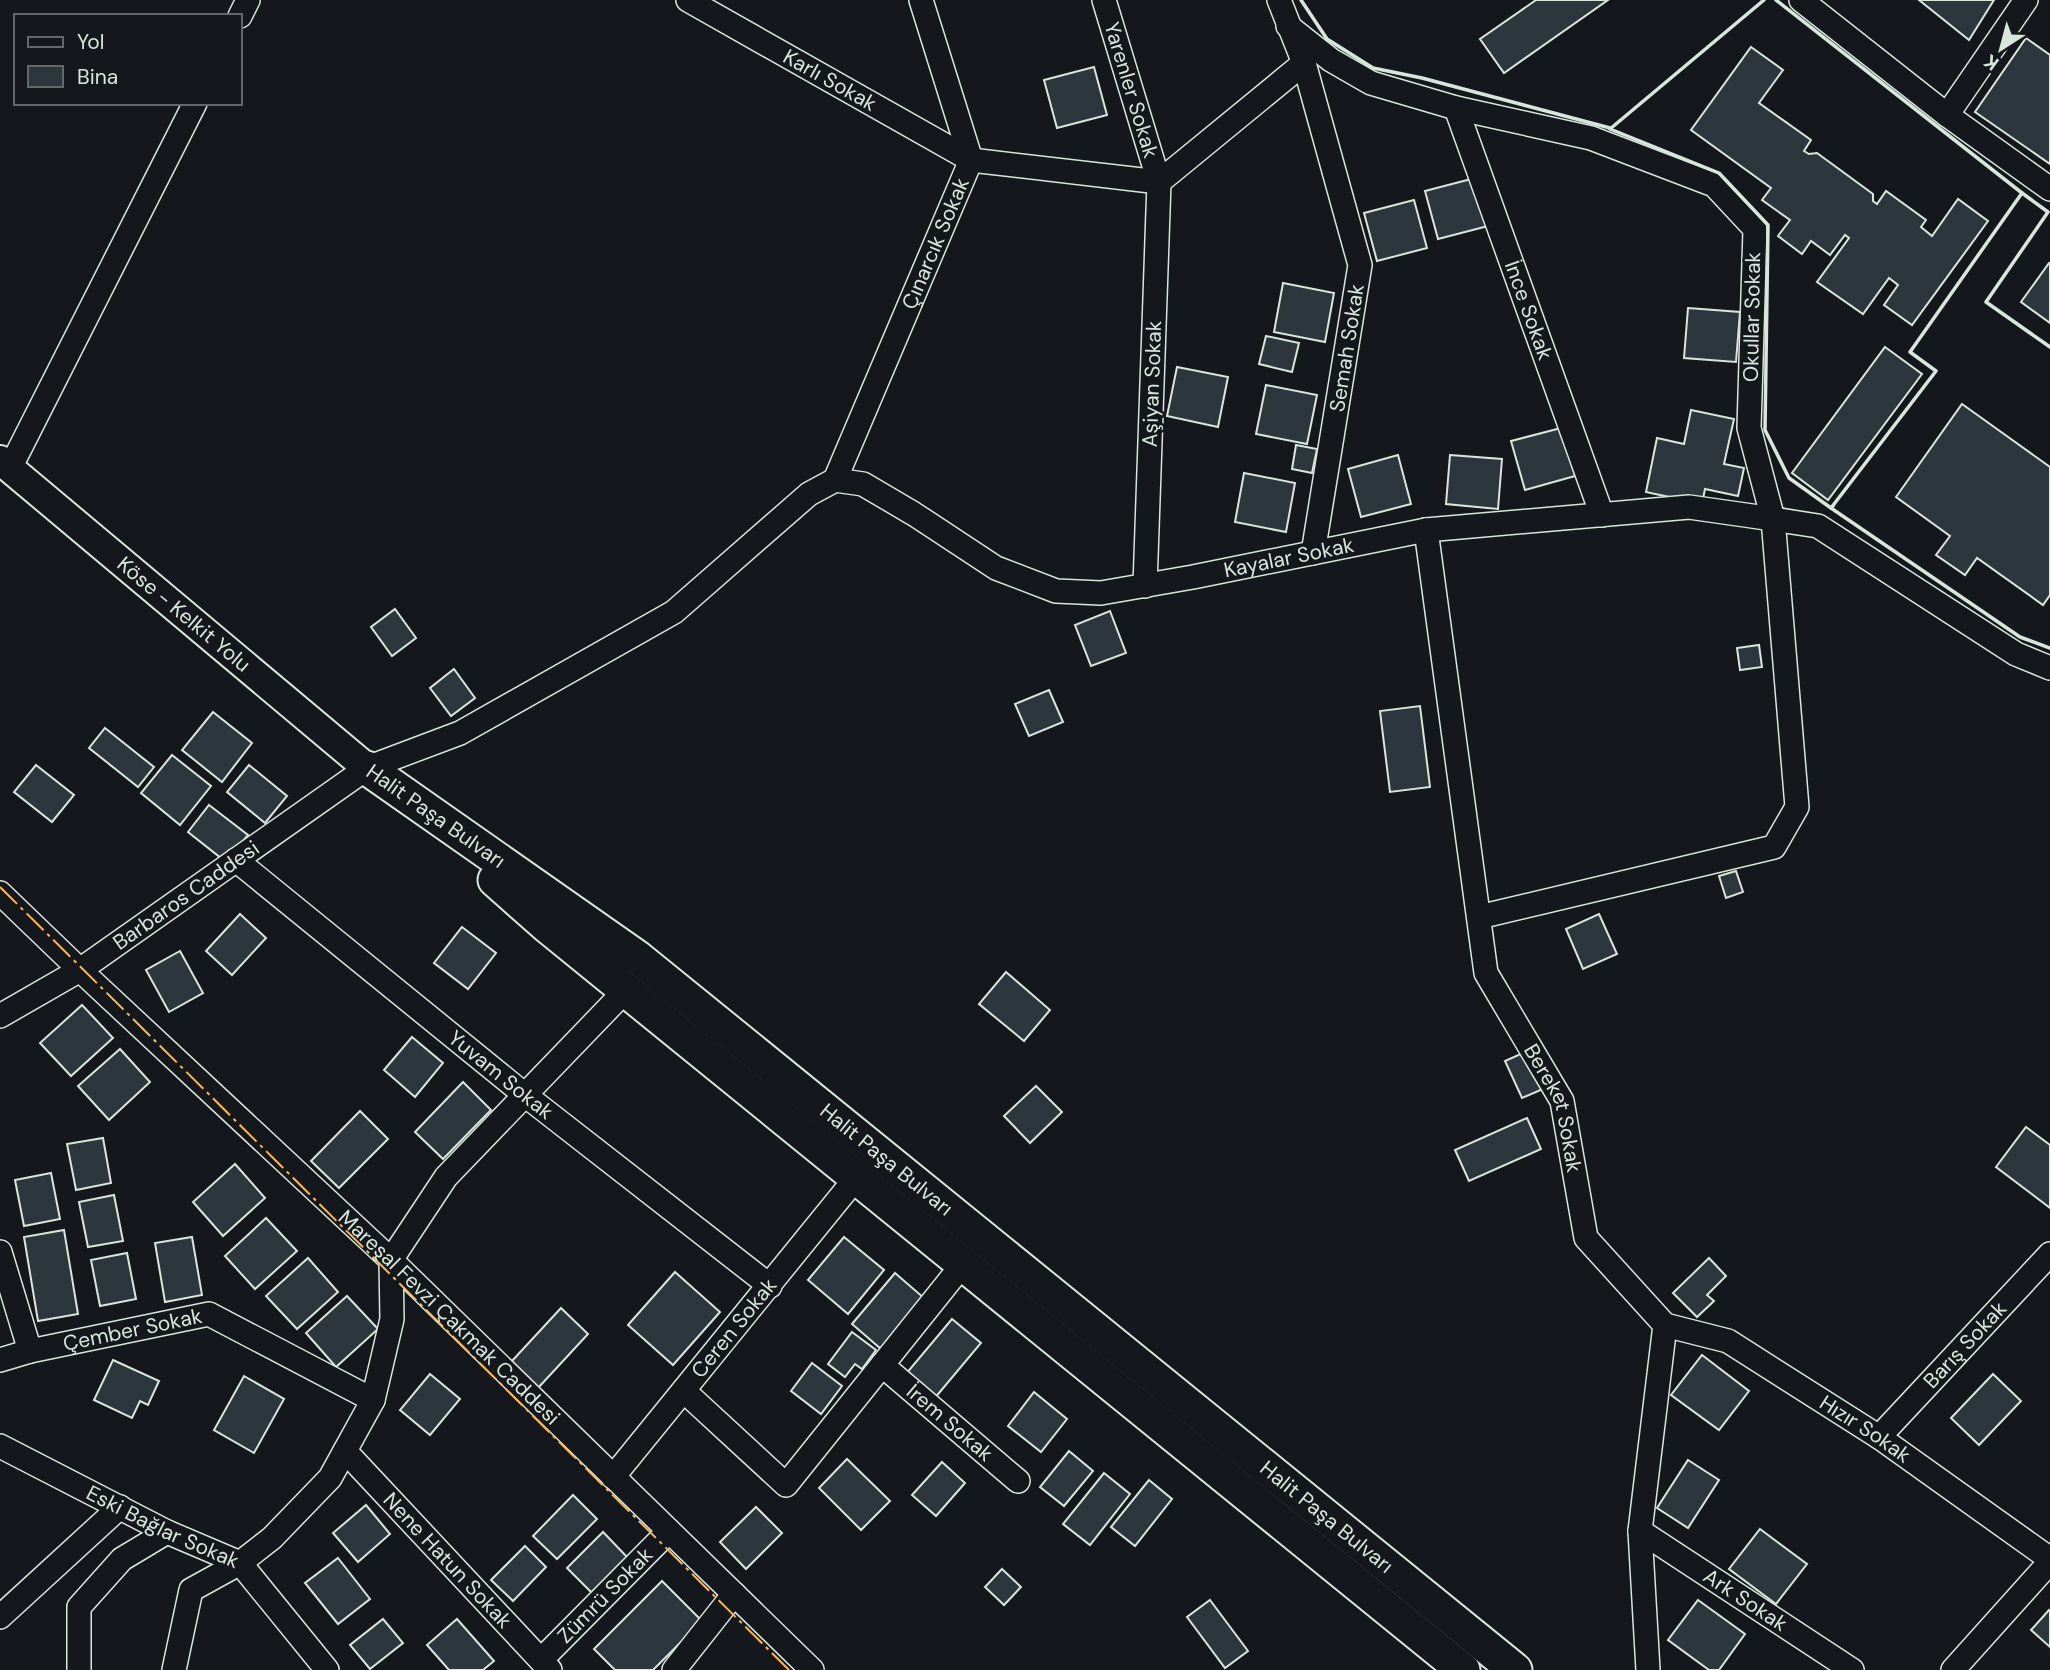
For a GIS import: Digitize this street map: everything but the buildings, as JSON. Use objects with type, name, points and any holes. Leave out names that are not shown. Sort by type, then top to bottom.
[{"type":"highway","name":"Halit Paşa Bulvarı","points":[[367,768],[547,926],[1463,1670]]},
{"type":"highway","name":"Halit Paşa Bulvarı","points":[[367,768],[638,958],[1515,1670]]},
{"type":"main road","name":"Köse - Kelkit Yolu","points":[[5,464],[367,768]]},
{"type":"street","name":"Karlı Sokak","points":[[688,0],[971,160]]},
{"type":"street","name":"Çınarcık Sokak","points":[[835,480],[971,160],[921,0]]},
{"type":"street","name":"Yarenler Sokak","points":[[1104,0],[1159,182]]},
{"type":"street","name":"Semah Sokak","points":[[1279,0],[1304,64],[1360,265],[1313,553]]},
{"type":"street","points":[[1947,115],[2026,0]]},
{"type":"street","points":[[1807,1],[1947,115],[2050,189]]},
{"type":"street","name":"Okullar Sokak","points":[[1288,26],[1331,60],[1371,83],[1456,108],[1591,138],[1714,185],[1755,229],[1749,428],[1773,519],[1797,807],[1774,847],[1479,917]]},
{"type":"street","points":[[971,160],[1159,182],[1304,64]]},
{"type":"street","points":[[5,464],[194,105]]},
{"type":"street","name":"İnce Sokak","points":[[1456,108],[1602,515]]},
{"type":"street","name":"Aşiyan Sokak","points":[[1145,586],[1159,182]]},
{"type":"street","name":"Kayalar Sokak","points":[[835,480],[863,484],[996,568],[1056,591],[1101,593],[1426,530],[1689,508],[1773,519]]},
{"type":"street","name":"Barbaros Caddesi","points":[[0,1016],[80,970],[367,768],[460,733],[674,612],[809,494],[835,480]]},
{"type":"street","points":[[1773,519],[1818,526],[2015,653],[2050,668]]},
{"type":"street","name":"Bereket Sokak","points":[[1426,530],[1486,973],[1562,1101],[1587,1238],[1665,1325]]},
{"type":"street","name":"Yuvam Sokak","points":[[236,860],[525,1095],[770,1286]]},
{"type":"street","name":"Mareşal Fevzi Çakmak Caddesi","points":[[0,892],[391,1261],[812,1670]]},
{"type":"street","points":[[174,1670],[191,1590],[240,1563],[272,1538],[330,1478],[345,1451],[373,1400],[392,1319],[391,1261],[446,1177],[626,990]]},
{"type":"street","name":"Ceren Sokak","points":[[613,1477],[856,1178]]},
{"type":"street","points":[[0,1252],[30,1351]]},
{"type":"street","name":"Barış Sokak","points":[[1879,1437],[2050,1254]]},
{"type":"street","points":[[684,1391],[786,1485],[963,1264]]},
{"type":"street","name":"Çember Sokak","points":[[0,1360],[30,1351],[209,1314],[373,1400]]},
{"type":"street","points":[[1648,1670],[1640,1531],[1665,1325]]},
{"type":"street","name":"Hızır Sokak","points":[[1665,1325],[1728,1341],[1879,1437],[2050,1561]]},
{"type":"street","name":"İrem Sokak","points":[[882,1365],[1017,1481]]},
{"type":"street","name":"Eski Bağlar Sokak","points":[[0,1446],[167,1531],[240,1563],[327,1670]]},
{"type":"street","name":"Nene Hatun Sokak","points":[[345,1451],[546,1665]]},
{"type":"street","points":[[0,1617],[120,1507]]},
{"type":"street","points":[[79,1670],[79,1607],[122,1559],[167,1531]]},
{"type":"street","name":"Zümrü Sokak","points":[[546,1665],[669,1531]]},
{"type":"street","name":"Ark Sokak","points":[[1640,1531],[1852,1670]]},
{"type":"street","points":[[1953,1670],[2050,1561]]},
{"type":"street","points":[[674,1670],[734,1594]]},
{"type":"wall","points":[[1301,0],[1327,39],[1373,68],[1422,78],[1610,128]]},
{"type":"wall","points":[[1764,0],[1610,129],[1719,173],[1768,225],[1765,430],[1789,478],[1831,508],[1936,371],[1910,352],[2022,193],[1776,0]]},
{"type":"wall","points":[[2022,193],[2048,212],[1986,302],[2050,347]]},
{"type":"wall","points":[[1833,506],[1831,508],[2020,637],[2050,648]]},
{"type":"power","points":[[0,887],[789,1670]]}]
